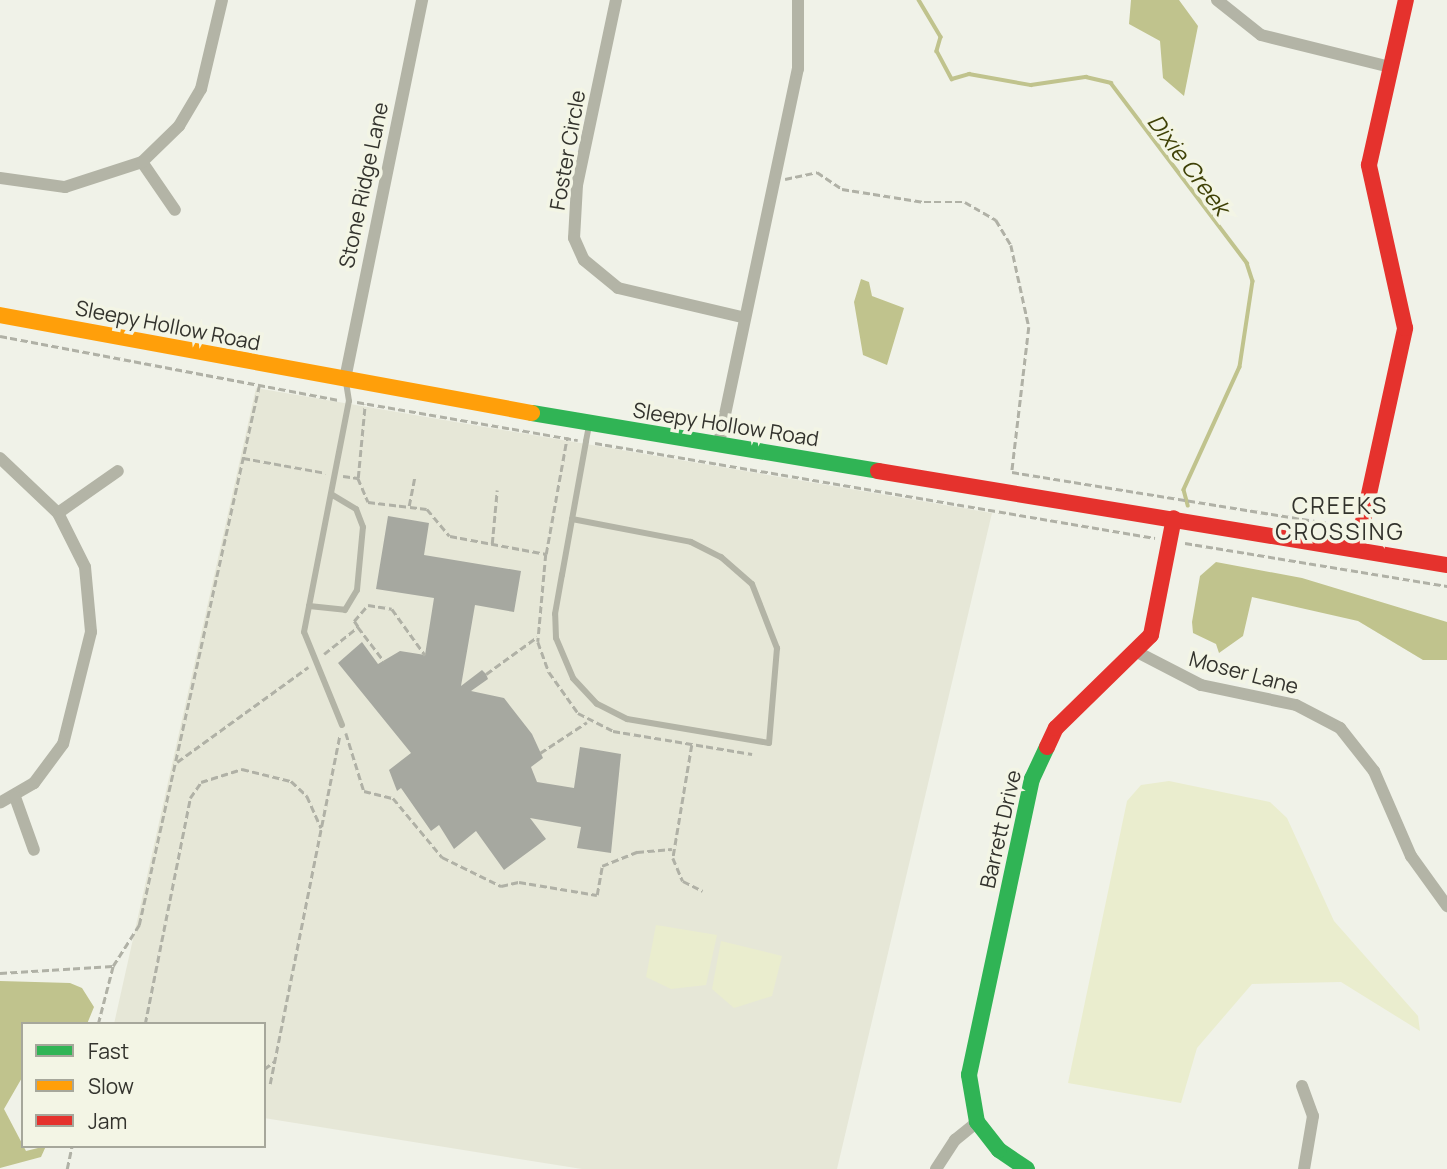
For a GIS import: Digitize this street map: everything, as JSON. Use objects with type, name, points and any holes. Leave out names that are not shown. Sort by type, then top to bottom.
[{"type":"street","points":[[0,178],[65,187],[142,162],[179,126],[201,89],[222,0]]},
{"type":"street","name":"Stone Ridge Lane","points":[[345,379],[422,0]]},
{"type":"street","name":"Foster Circle","points":[[616,0],[577,185],[574,238],[584,260],[618,288],[742,317]]},
{"type":"street","points":[[719,443],[742,317],[798,69],[798,0]]},
{"type":"street","points":[[1217,0],[1261,35],[1390,67]]},
{"type":"street","points":[[1357,549],[1405,328],[1398,275],[1370,185],[1390,67],[1406,0]]},
{"type":"street","points":[[142,162],[175,210]]},
{"type":"street","name":"Sleepy Hollow Road","points":[[0,315],[590,424],[719,443],[1447,565]]},
{"type":"street","points":[[0,458],[58,513],[85,567],[87,654],[63,744],[51,766],[15,797],[0,803]]},
{"type":"street","points":[[58,513],[118,471]]},
{"type":"street","name":"Barrett Drive","points":[[977,1122],[971,1053],[1032,779],[1056,728],[1139,653],[1157,617],[1174,518]]},
{"type":"street","name":"Moser Lane","points":[[1139,653],[1202,685],[1296,705],[1340,728],[1374,771],[1411,856],[1447,906]]},
{"type":"street","points":[[15,797],[34,850]]},
{"type":"street","points":[[1302,1086],[1313,1116],[1304,1169]]},
{"type":"street","points":[[936,1169],[955,1140],[977,1122],[999,1150],[1027,1169]]},
{"type":"lane","points":[[342,725],[312,663],[304,632],[349,401],[345,379]]},
{"type":"lane","points":[[572,519],[691,542],[721,557],[752,584],[777,648],[769,743],[638,722],[587,694],[568,669],[554,630],[572,519],[590,424]]},
{"type":"lane","points":[[309,606],[345,610],[357,590],[363,527],[356,509],[331,494]]},
{"type":"path","points":[[775,178],[793,181],[817,172],[842,189],[924,202],[965,202],[996,220],[1013,254],[1029,337],[1012,472],[1047,475],[1326,523]]},
{"type":"path","points":[[0,336],[114,353],[259,386],[1447,586]]},
{"type":"path","points":[[99,1022],[113,966],[139,925],[259,386]]},
{"type":"path","points":[[365,404],[358,478],[368,502],[427,509],[450,536],[546,554]]},
{"type":"path","points":[[567,438],[546,554],[538,636],[549,672],[588,722],[692,745],[752,754]]},
{"type":"path","points":[[243,458],[358,478]]},
{"type":"path","points":[[409,506],[415,476]]},
{"type":"path","points":[[492,544],[498,490]]},
{"type":"path","points":[[384,661],[354,621],[368,605],[393,609],[425,655]]},
{"type":"path","points":[[177,762],[358,627]]},
{"type":"path","points":[[486,674],[538,636]]},
{"type":"path","points":[[540,753],[588,722]]},
{"type":"path","points":[[270,1084],[342,725]]},
{"type":"path","points":[[342,725],[364,791],[393,798],[442,857],[501,886],[519,882],[597,895],[602,866],[636,852],[672,849]]},
{"type":"path","points":[[692,745],[672,849],[683,881],[703,891]]},
{"type":"path","points":[[145,1022],[190,799],[201,782],[242,769],[291,781],[307,796],[321,828]]},
{"type":"path","points":[[0,972],[113,966]]},
{"type":"path","points":[[266,1068],[275,1061]]},
{"type":"path","points":[[67,1169],[72,1148]]},
{"type":"shaded area","points":[[1131,0],[1179,0],[1198,26],[1184,96],[1163,78],[1160,41],[1129,24]]},
{"type":"shaded area","points":[[861,279],[869,282],[872,296],[904,308],[887,365],[863,355],[854,302]]},
{"type":"shaded area","points":[[256,388],[992,513],[837,1169],[582,1169],[266,1118],[266,1022],[114,1022]]},
{"type":"shaded area","points":[[1216,562],[1302,578],[1447,622],[1447,660],[1423,660],[1358,621],[1252,597],[1243,636],[1219,653],[1216,644],[1193,633],[1192,622],[1200,576]]},
{"type":"shaded area","points":[[1169,781],[1270,802],[1287,818],[1334,921],[1418,1016],[1420,1031],[1341,982],[1252,984],[1197,1048],[1181,1103],[1068,1083],[1127,801],[1141,785]]},
{"type":"shaded area","points":[[656,925],[717,935],[706,985],[671,989],[646,977]]},
{"type":"shaded area","points":[[721,941],[782,956],[772,996],[734,1008],[712,989]]},
{"type":"shaded area","points":[[0,981],[70,983],[82,988],[94,1007],[88,1022],[21,1022],[21,1079],[4,1109],[21,1141],[21,1148],[26,1151],[45,1148],[41,1157],[0,1168]]},
{"type":"building","points":[[388,516],[429,523],[424,555],[521,571],[514,612],[475,605],[461,686],[482,670],[486,674],[488,679],[471,691],[504,698],[532,734],[543,758],[531,767],[537,782],[574,788],[580,747],[621,754],[611,853],[577,848],[581,827],[530,818],[546,839],[504,870],[476,831],[454,849],[439,825],[431,831],[401,788],[397,791],[389,770],[411,753],[338,663],[362,642],[378,664],[400,651],[425,655],[434,598],[376,589]]},
{"type":"waterway","name":"Dixie Creek","points":[[919,0],[941,37],[937,51],[952,79],[969,74],[1031,85],[1086,77],[1111,83],[1247,263],[1253,281],[1240,367],[1184,490],[1188,505]]},
{"type":"traffic: fast","points":[[532,413],[878,471]]},
{"type":"traffic: fast","points":[[1027,1169],[999,1150],[977,1122],[969,1075],[1032,779],[1047,747]]},
{"type":"traffic: slow","points":[[0,315],[532,413]]},
{"type":"traffic: jam","points":[[1357,549],[1405,328],[1369,165],[1406,0]]},
{"type":"traffic: jam","points":[[878,471],[1447,565]]},
{"type":"traffic: jam","points":[[1047,747],[1056,728],[1151,635],[1174,518]]},
{"type":"district","name":"CREEKS CROSSING","points":[[1340,518]]}]
